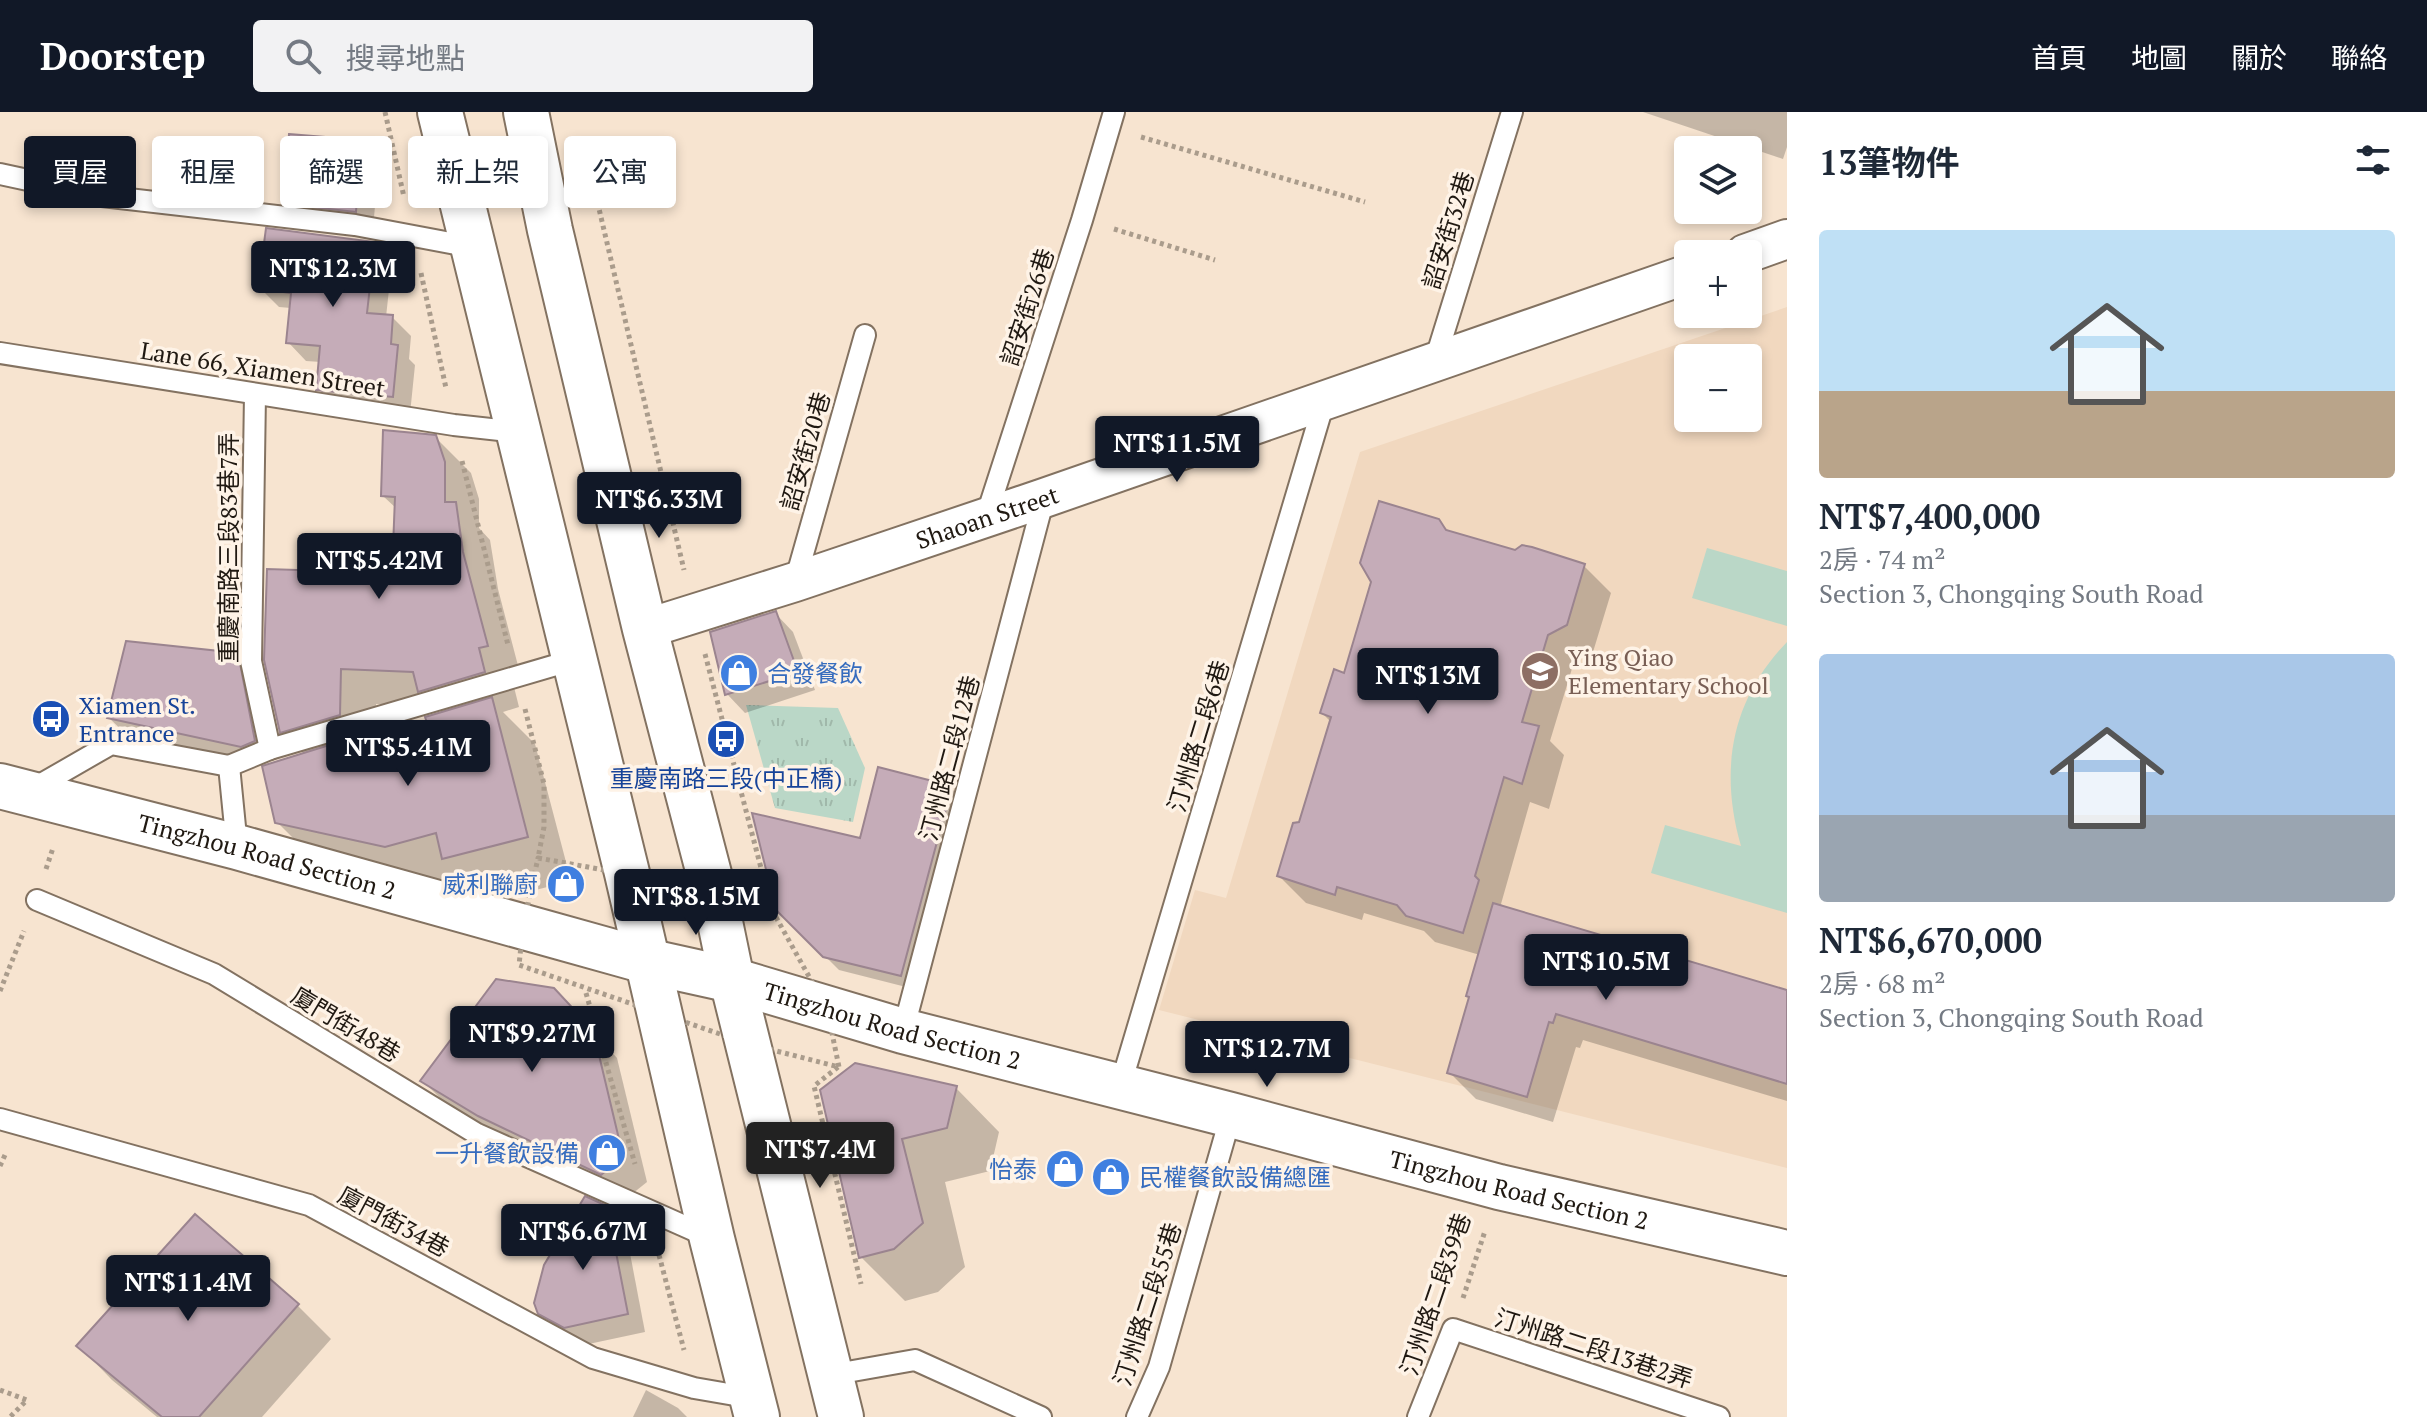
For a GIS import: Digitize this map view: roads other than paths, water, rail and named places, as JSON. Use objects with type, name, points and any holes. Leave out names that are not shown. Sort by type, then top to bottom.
[{"type":"main road","points":[[440,112],[627,873],[754,1407]]},
{"type":"main road","points":[[526,112],[550,230],[645,629],[714,893],[732,980],[841,1417]]},
{"type":"main road","name":"Tingzhou Road Section 2","points":[[13,790],[237,847],[646,961],[732,980],[903,1031],[1499,1187],[1787,1253]]},
{"type":"street","points":[[1762,248],[1787,239]]},
{"type":"street","name":"Shaoan Street","points":[[645,629],[1044,498],[1674,279]]},
{"type":"lane","name":"詔安街32巷","points":[[1434,364],[1512,112]]},
{"type":"lane","name":"詔安街26巷","points":[[986,517],[1112,120]]},
{"type":"lane","points":[[0,174],[102,196],[355,225],[472,247]]},
{"type":"lane","name":"詔安街20巷","points":[[795,582],[865,335]]},
{"type":"lane","name":"Lane 66, Xiamen Street","points":[[0,353],[454,425],[518,432]]},
{"type":"lane","name":"重慶南路三段83巷7弄","points":[[255,394],[251,661],[270,749]]},
{"type":"lane","name":"汀州路二段6巷","points":[[1120,1087],[1325,399]]},
{"type":"lane","name":"汀州路二段12巷","points":[[903,1031],[1044,498]]},
{"type":"lane","points":[[13,790],[111,744],[229,766],[270,749],[573,660]]},
{"type":"lane","points":[[229,766],[237,847]]},
{"type":"lane","name":"廈門街48巷","points":[[37,900],[214,974],[477,1134],[712,1239]]},
{"type":"lane","name":"汀州路二段55巷","points":[[1137,1417],[1159,1367],[1231,1115]]},
{"type":"lane","name":"廈門街34巷","points":[[0,1119],[309,1205],[593,1358],[754,1407]]},
{"type":"lane","name":"汀州路二段39巷","points":[[1418,1417],[1453,1329]]},
{"type":"lane","name":"汀州路二段13巷2弄","points":[[1453,1329],[1719,1417]]},
{"type":"lane","points":[[830,1375],[915,1360],[1041,1417]]},
{"type":"place","name":"Ying Qiao Elementary School","points":[[1540,671]]},
{"type":"place","name":"合發餐飲","points":[[739,673]]},
{"type":"place","name":"Xiamen St. Entrance","points":[[51,719]]},
{"type":"place","name":"重慶南路三段(中正橋)","points":[[726,739]]},
{"type":"place","name":"威利聯廚","points":[[566,884]]},
{"type":"place","name":"一升餐飲設備","points":[[607,1153]]},
{"type":"place","name":"怡泰","points":[[1065,1169]]},
{"type":"place","name":"民權餐飲設備總匯","points":[[1111,1177]]}]
